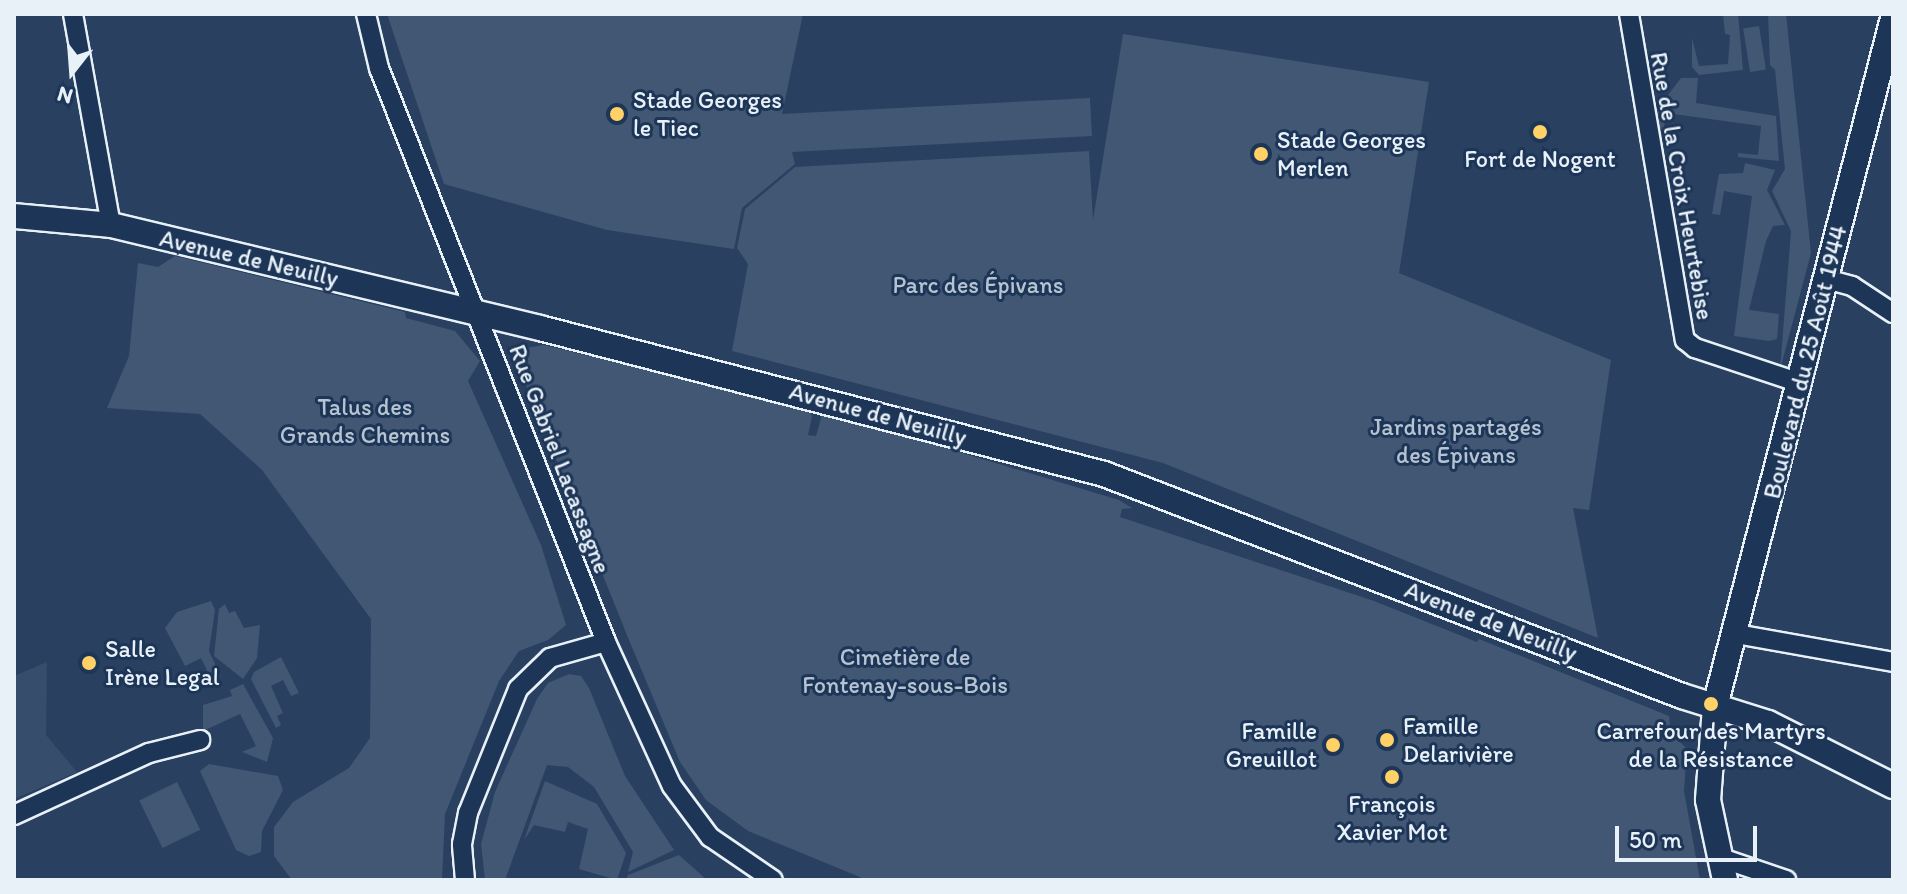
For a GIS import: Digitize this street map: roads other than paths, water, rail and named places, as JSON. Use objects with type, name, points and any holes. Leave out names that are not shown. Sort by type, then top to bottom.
[{"type":"street","points":[[73,14],[111,225]]},
{"type":"street","name":"Rue Gabriel Lacassagne","points":[[366,14],[379,68],[606,642],[672,786],[710,837],[773,880]]},
{"type":"street","name":"Rue de la Croix Heurtebise","points":[[1629,14],[1685,340],[1695,348],[1800,383]]},
{"type":"street","name":"Boulevard du 25 Août 1944","points":[[1723,869],[1707,773],[1715,706],[1893,18]]},
{"type":"street","name":"Avenue de Neuilly","points":[[14,216],[111,225],[477,313],[1104,474],[1715,706],[1768,723],[1893,786]]},
{"type":"street","points":[[1826,279],[1852,286],[1893,313]]},
{"type":"street","points":[[1736,634],[1893,662]]},
{"type":"street","points":[[465,880],[462,853],[468,813],[518,689],[534,668],[550,658],[606,642]]},
{"type":"street","points":[[14,815],[149,753],[200,740]]},
{"type":"street","points":[[1723,869],[1786,880]]},
{"type":"place","name":"Stade Georges le Tiec","points":[[617,114]]},
{"type":"place","name":"Fort de Nogent","points":[[1540,132]]},
{"type":"place","name":"Stade Georges Merlen","points":[[1261,154]]},
{"type":"place","name":"Salle Irène Legal","points":[[89,663]]},
{"type":"place","name":"Carrefour des Martyrs de la Résistance","points":[[1711,704]]},
{"type":"place","name":"Famille Delarivière","points":[[1387,740]]},
{"type":"place","name":"Famille Greuillot","points":[[1333,745]]},
{"type":"place","name":"François Xavier Mot","points":[[1392,777]]},
{"type":"park label","name":"Parc des Épivans","points":[[978,285]]},
{"type":"park label","name":"Talus des Grands Chemins","points":[[365,421]]},
{"type":"park label","name":"Jardins partagés des Épivans","points":[[1456,441]]},
{"type":"park label","name":"Cimetière de Fontenay-sous-Bois","points":[[905,671]]}]
